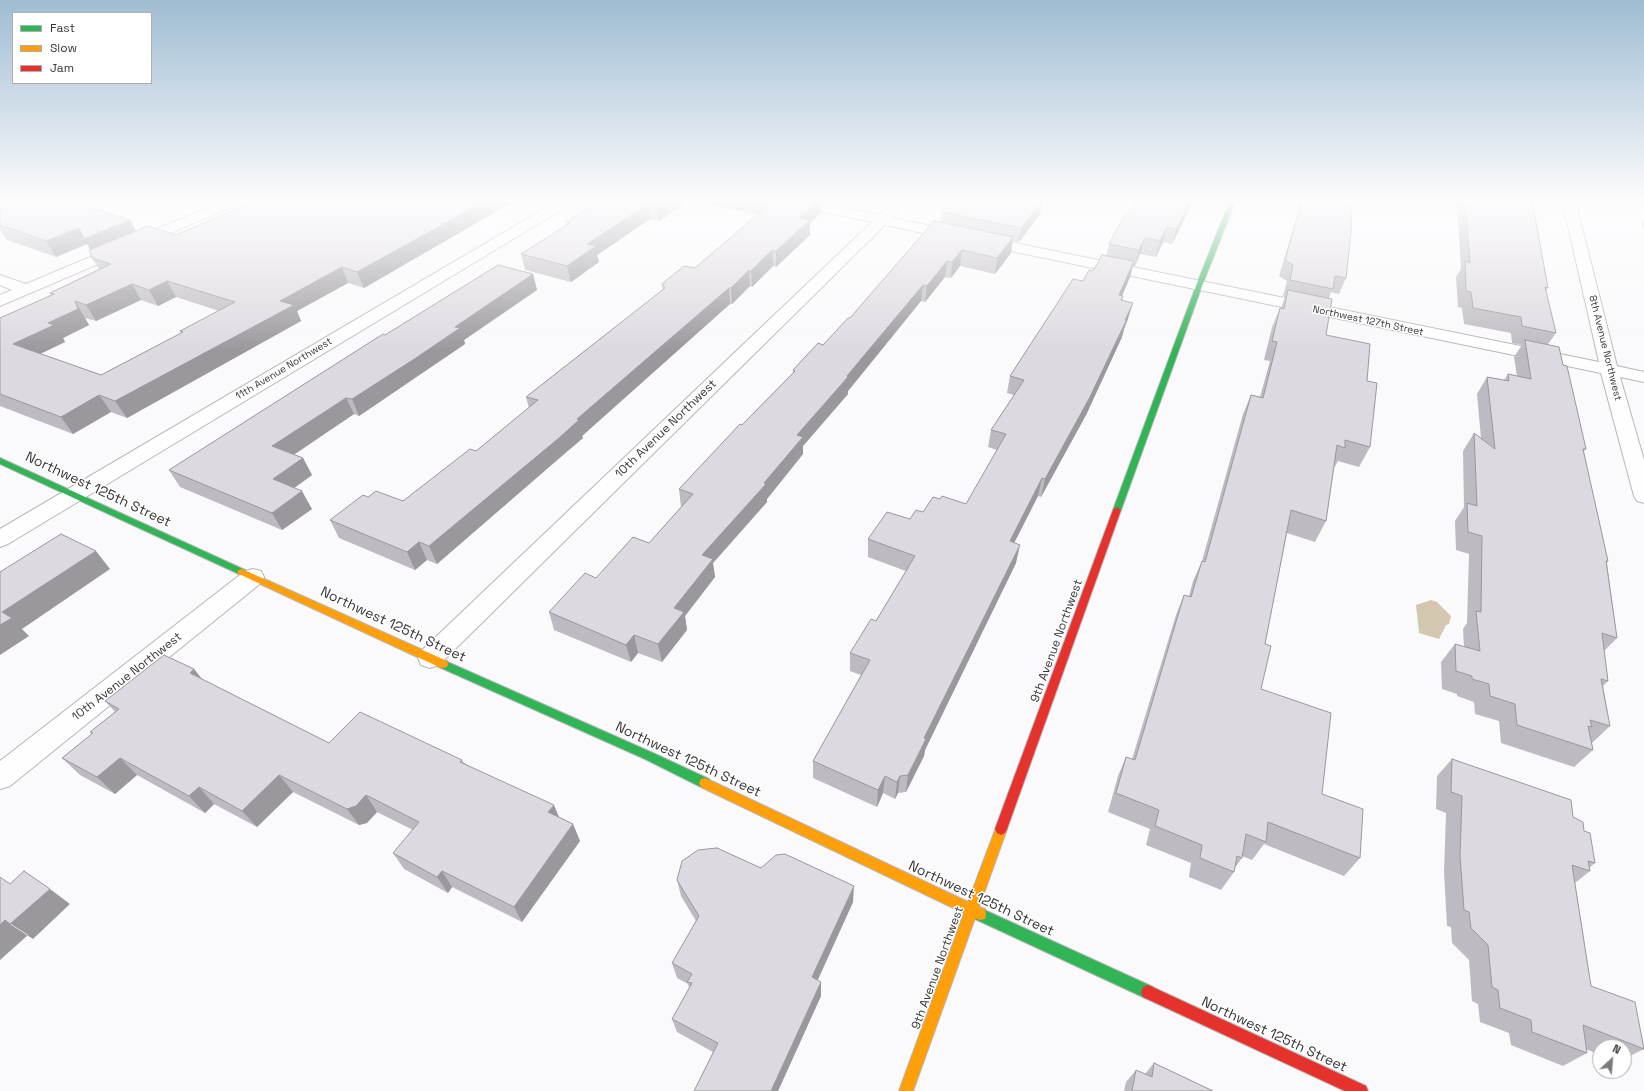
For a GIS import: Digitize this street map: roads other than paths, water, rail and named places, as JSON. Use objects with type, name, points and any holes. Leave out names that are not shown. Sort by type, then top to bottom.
[{"type":"street","points":[[0,301],[117,251]]},
{"type":"street","name":"11th Avenue Northwest","points":[[0,539],[482,251]]},
{"type":"street","name":"10th Avenue Northwest","points":[[430,658],[850,251]]},
{"type":"street","name":"Northwest 127th Street","points":[[1030,251],[1644,377]]},
{"type":"street","name":"9th Avenue Northwest","points":[[906,1091],[1213,251]]},
{"type":"street","name":"8th Avenue Northwest","points":[[1580,251],[1609,370],[1644,496]]},
{"type":"street","points":[[0,280],[26,290]]},
{"type":"street","name":"Northwest 125th Street","points":[[0,461],[430,658],[649,756],[971,910],[1361,1091]]},
{"type":"street","name":"10th Avenue Northwest","points":[[0,777],[253,577]]}]
